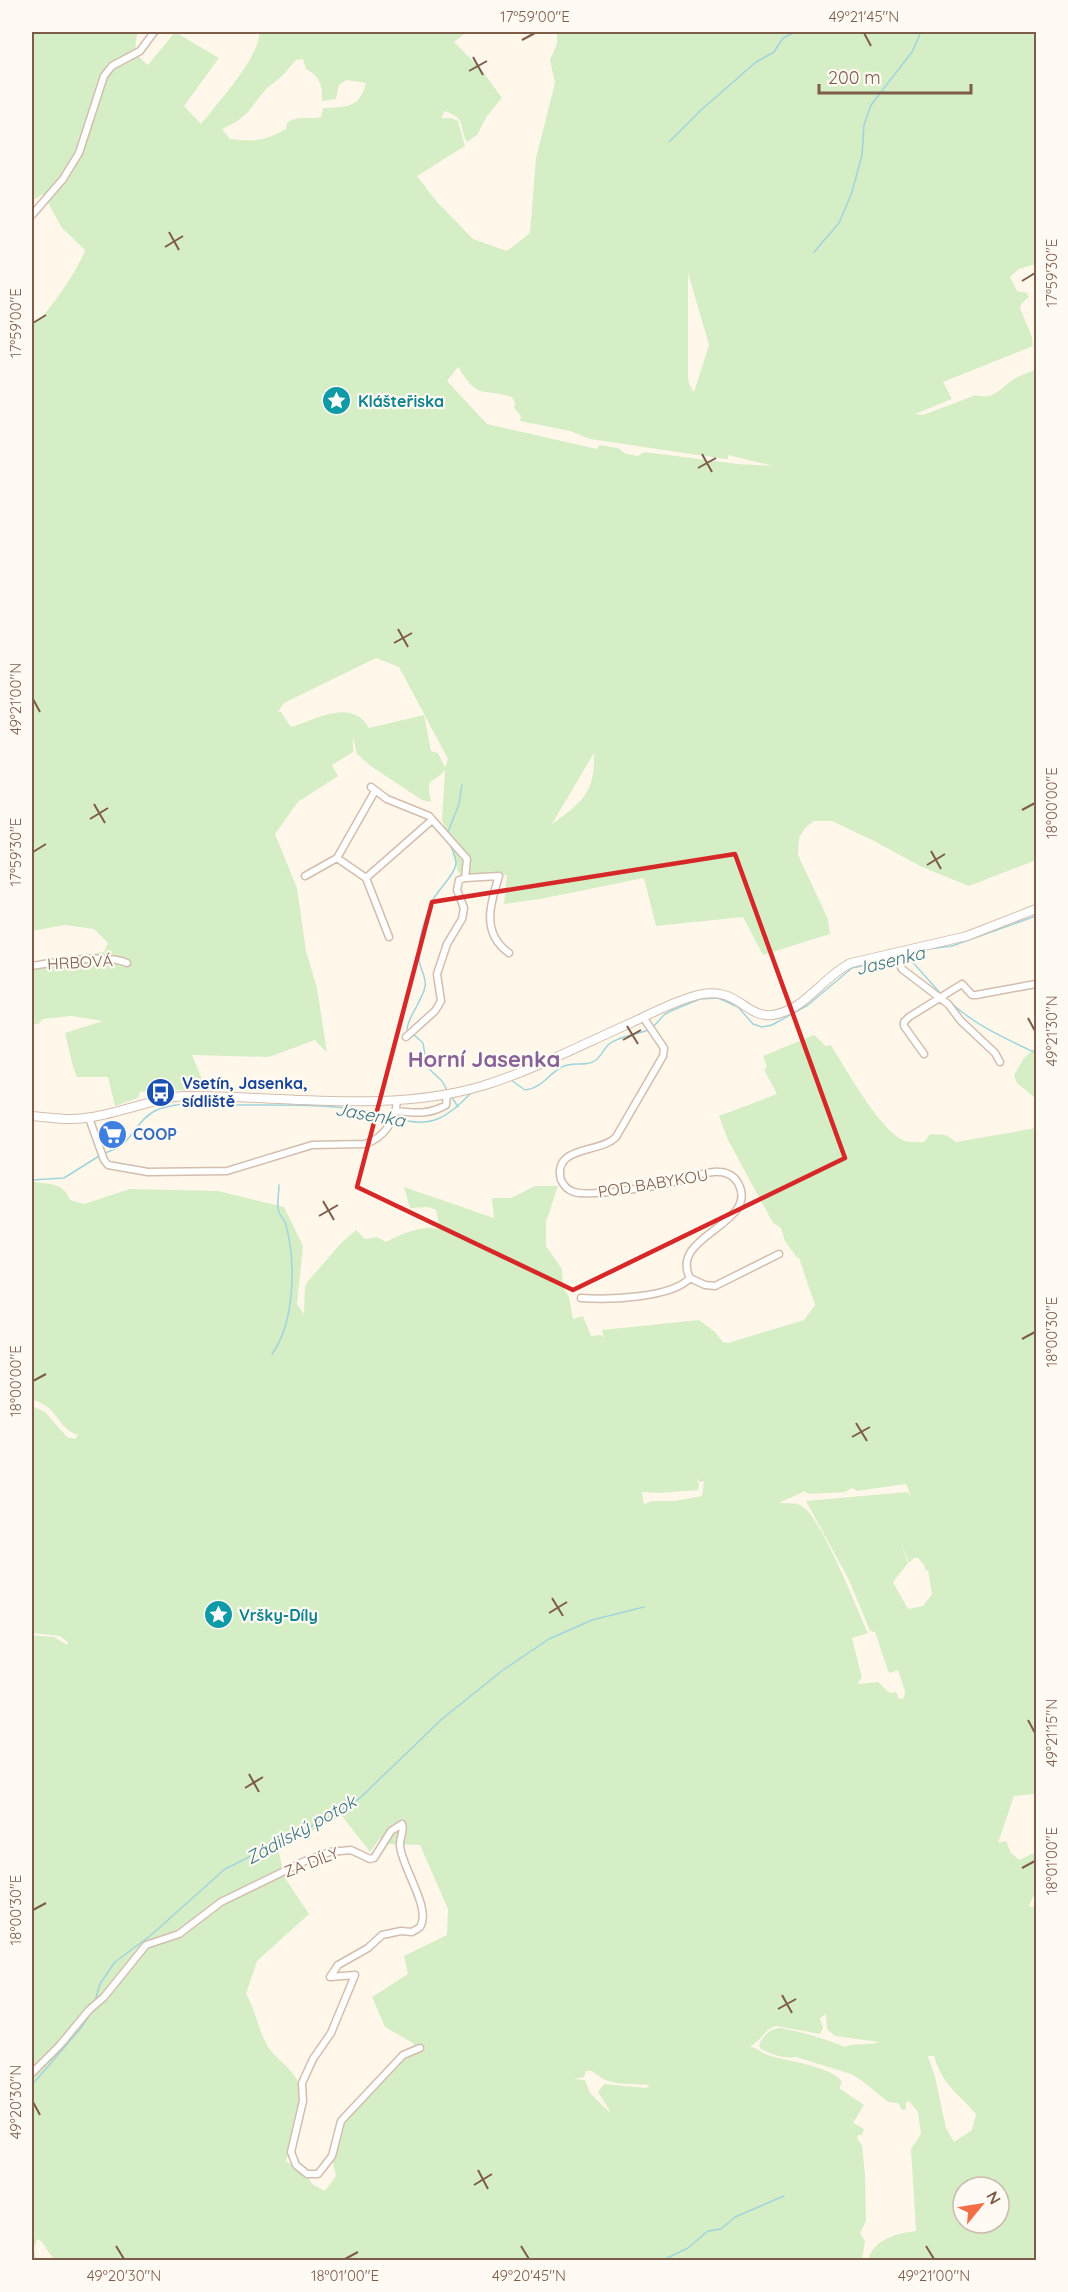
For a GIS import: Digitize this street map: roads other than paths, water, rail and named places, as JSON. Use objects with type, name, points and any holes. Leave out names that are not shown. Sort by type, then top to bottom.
[{"type":"street","points":[[32,215],[63,179],[79,153],[104,75],[112,66],[140,51],[154,32]]},
{"type":"street","points":[[305,876],[337,858],[373,789],[387,800],[429,816],[467,859],[465,878]]},
{"type":"street","points":[[366,878],[432,820]]},
{"type":"street","points":[[337,858],[366,878],[389,937]]},
{"type":"street","points":[[406,1037],[435,1011],[441,1001],[437,974],[447,944],[462,919],[464,908],[457,890],[459,880],[499,876],[491,902],[490,929],[498,946],[509,953]]},
{"type":"street","points":[[32,1116],[63,1119],[89,1118],[160,1099],[191,1095],[397,1100],[449,1094],[510,1077],[646,1020],[691,997],[714,993],[732,996],[761,1014],[778,1014],[807,998],[847,965],[861,961],[896,958],[928,944],[967,936],[1036,909]]},
{"type":"street","points":[[896,958],[902,969],[944,996],[961,1022],[979,1036],[1000,1062]]},
{"type":"street","name":"HRBOVÁ","points":[[32,966],[64,960],[119,959],[127,963]]},
{"type":"street","points":[[924,1054],[904,1026],[904,1022],[909,1017],[962,984],[972,995],[976,995],[1036,984]]},
{"type":"street","name":"POD BABYKOU","points":[[646,1020],[665,1052],[621,1131],[612,1142],[572,1154],[562,1163],[559,1175],[567,1189],[580,1193],[670,1183],[700,1174],[721,1172],[730,1175],[736,1180],[741,1192],[738,1208],[688,1255],[686,1267],[690,1278]]},
{"type":"street","points":[[395,1111],[431,1112],[446,1105],[449,1094]]},
{"type":"street","points":[[89,1118],[104,1160],[111,1167],[147,1172],[227,1171],[312,1145],[365,1144],[379,1137],[392,1121],[397,1100]]},
{"type":"street","points":[[586,1308],[584,1298],[640,1295],[675,1289],[690,1278],[705,1285],[716,1286],[779,1254]]},
{"type":"street","name":"ZA DÍLY","points":[[32,2073],[98,2003],[146,1946],[179,1934],[221,1902],[322,1855],[346,1849],[356,1851],[370,1859],[374,1858],[384,1839],[402,1824],[404,1831],[400,1846],[406,1870],[421,1903],[423,1914],[420,1927],[412,1932],[401,1931],[382,1935],[368,1948],[338,1965],[330,1977],[355,1975],[331,2033],[313,2059],[302,2083],[303,2101],[291,2152],[296,2165],[307,2174],[318,2174],[332,2156],[341,2121],[403,2055],[420,2048]]},
{"type":"waterway","points":[[669,142],[700,111],[756,62],[774,52],[783,38],[795,32],[803,32]]},
{"type":"waterway","points":[[814,252],[839,223],[852,192],[862,155],[864,125],[871,105],[912,52],[921,32]]},
{"type":"waterway","points":[[448,832],[459,804],[462,785]]},
{"type":"waterway","points":[[410,1031],[407,1029],[408,1024],[425,987],[419,960],[420,936],[434,898],[455,867],[456,859],[451,846]]},
{"type":"waterway","name":"Jasenka","points":[[900,958],[929,949],[952,946],[1036,916]]},
{"type":"waterway","points":[[907,956],[942,995]]},
{"type":"waterway","name":"Jasenka","points":[[652,1028],[665,1014],[673,1010],[700,999],[718,998],[738,1007],[753,1024],[762,1027],[772,1025],[808,1005],[852,968],[895,959]]},
{"type":"waterway","points":[[946,998],[977,1023],[1036,1053]]},
{"type":"waterway","name":"Jasenka","points":[[511,1080],[525,1090],[531,1089],[555,1071],[569,1064],[592,1062],[612,1042],[648,1030]]},
{"type":"waterway","points":[[413,1034],[423,1043],[427,1067],[442,1081],[448,1092]]},
{"type":"waterway","name":"Jasenka","points":[[395,1118],[429,1122],[446,1115],[471,1093]]},
{"type":"waterway","points":[[451,1096],[458,1107]]},
{"type":"waterway","name":"Jasenka","points":[[103,1154],[123,1144],[143,1120],[153,1112],[179,1104],[316,1106],[354,1109],[391,1117]]},
{"type":"waterway","name":"Jasenka","points":[[32,1180],[64,1178],[99,1156]]},
{"type":"waterway","points":[[272,1354],[285,1326],[292,1274],[286,1225],[278,1209],[279,1185]]},
{"type":"waterway","name":"Zádilský potok","points":[[95,2001],[100,1984],[115,1962],[150,1936],[225,1869],[330,1817],[360,1798],[442,1719],[503,1670],[549,1639],[592,1620],[644,1607]]},
{"type":"waterway","name":"Zádilský potok","points":[[32,2085],[81,2028],[92,2011]]},
{"type":"waterway","points":[[663,2260],[688,2248],[708,2231],[721,2229],[735,2217],[784,2196]]},
{"type":"place","name":"Klášteřiska","points":[[337,401]]},
{"type":"place","name":"Vsetín, Jasenka, sídliště","points":[[161,1092]]},
{"type":"place","name":"COOP","points":[[112,1134]]},
{"type":"place","name":"Vršky-Díly","points":[[218,1615]]},
{"type":"district","name":"Horní Jasenka","points":[[484,1059]]}]
